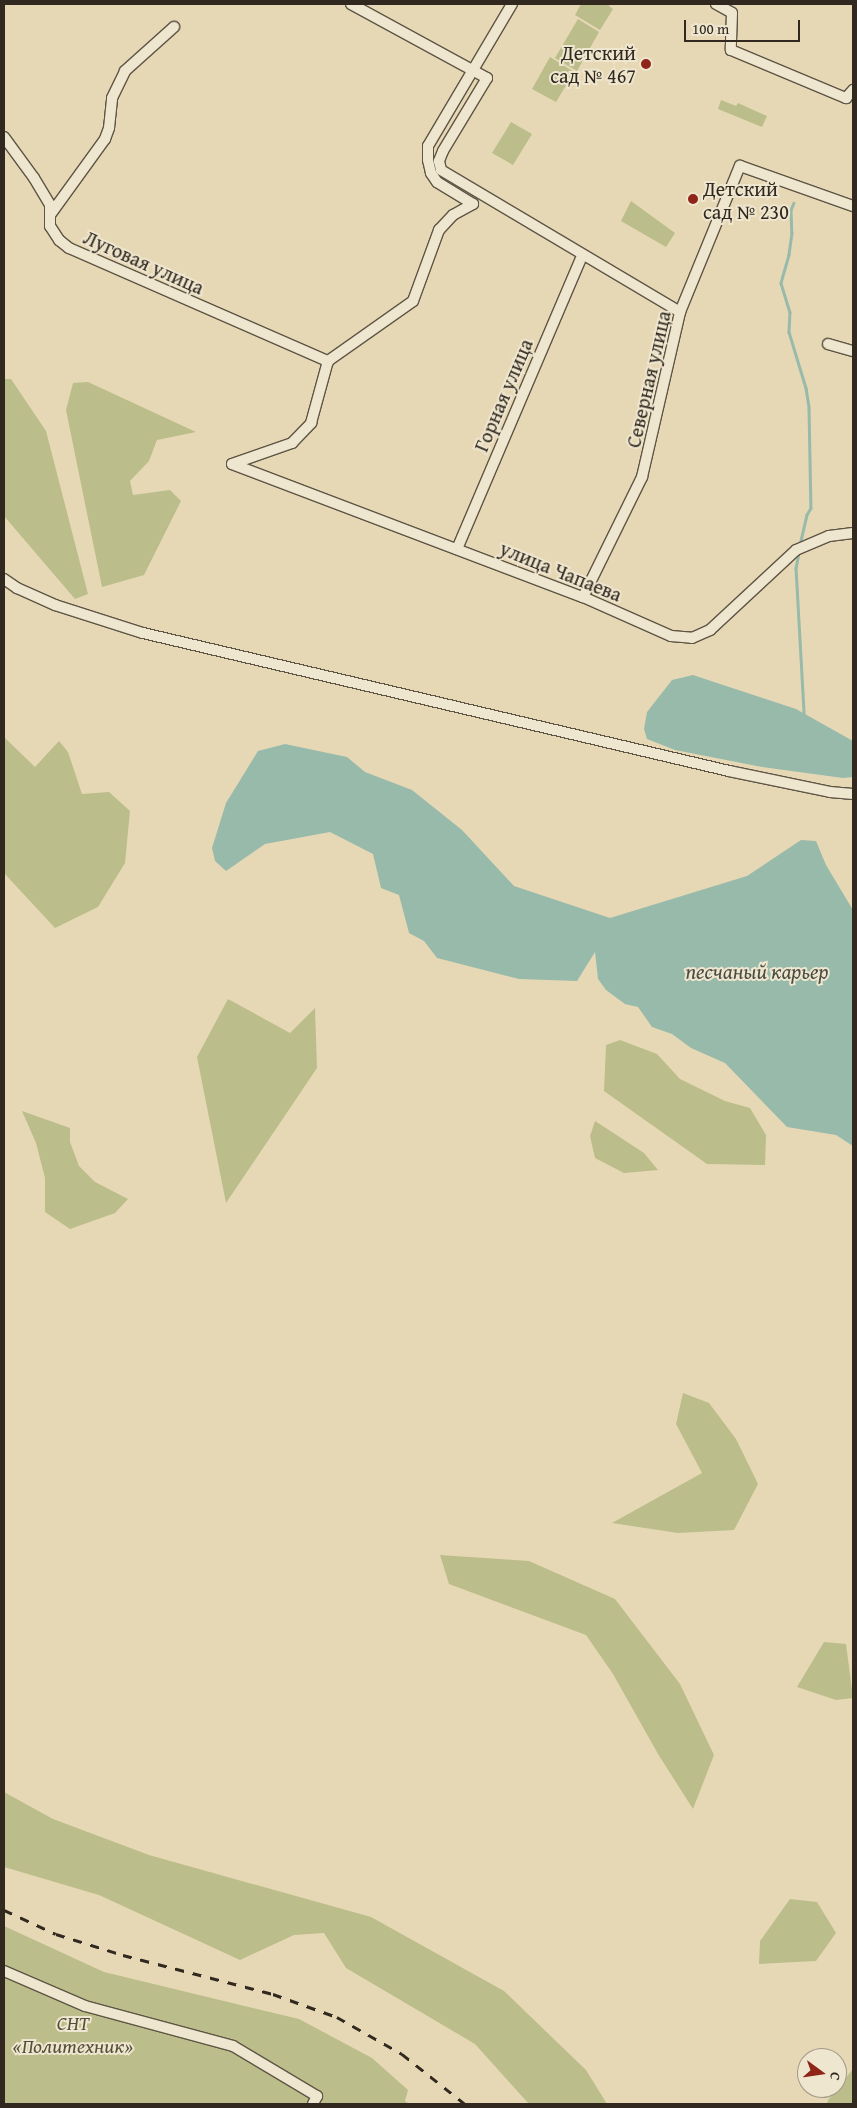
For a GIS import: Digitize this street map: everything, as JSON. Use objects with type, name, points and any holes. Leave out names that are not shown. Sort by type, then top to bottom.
[{"type":"street","points":[[351,4],[487,78],[439,161],[441,170],[479,195],[517,215],[582,256],[680,312]]},
{"type":"street","points":[[473,204],[437,182],[431,173],[428,160],[428,146],[512,4]]},
{"type":"street","points":[[716,4],[732,13],[731,50],[846,98],[853,90]]},
{"type":"street","points":[[50,215],[105,139],[109,128],[112,98],[121,77],[174,27]]},
{"type":"street","name":"Луговая улица","points":[[4,137],[50,206],[50,226],[59,240],[69,248],[328,361]]},
{"type":"street","name":"Северная улица","points":[[583,597],[642,477],[680,312],[740,166],[853,206]]},
{"type":"street","points":[[328,361],[413,301],[439,230],[453,215],[473,204],[479,195]]},
{"type":"street","name":"Горная улица","points":[[456,549],[582,256]]},
{"type":"street","points":[[828,344],[853,350]]},
{"type":"street","name":"улица Чапаева","points":[[328,361],[311,423],[292,443],[232,464],[583,597],[671,636],[692,638],[710,630],[732,611],[764,577],[796,550],[830,536],[853,533]]},
{"type":"street","points":[[4,579],[17,588],[55,605],[143,633],[729,771],[830,792],[853,794]]},
{"type":"street","points":[[4,1971],[85,2006],[233,2046],[317,2096],[313,2104]]},
{"type":"green space","points":[[581,4],[610,4],[609,6],[613,9],[600,30],[575,15]]},
{"type":"green space","points":[[578,19],[599,32],[577,71],[555,58]]},
{"type":"green space","points":[[550,57],[574,72],[556,102],[532,89]]},
{"type":"green space","points":[[721,100],[736,106],[738,103],[767,116],[762,127],[718,109]]},
{"type":"green space","points":[[511,122],[532,134],[513,165],[492,153]]},
{"type":"green space","points":[[631,201],[675,233],[666,247],[621,221]]},
{"type":"green space","points":[[4,379],[11,379],[46,431],[88,594],[75,599],[4,516]]},
{"type":"green space","points":[[88,382],[196,432],[157,440],[149,461],[130,481],[133,495],[170,490],[181,501],[144,575],[102,587],[66,410],[73,383]]},
{"type":"green space","points":[[4,737],[35,767],[59,741],[68,752],[82,794],[109,792],[130,811],[125,863],[98,907],[55,928],[4,873]]},
{"type":"green space","points":[[228,999],[290,1033],[315,1008],[317,1068],[226,1203],[197,1057]]},
{"type":"green space","points":[[620,1040],[657,1054],[680,1079],[725,1101],[750,1108],[766,1135],[765,1165],[707,1164],[604,1091],[606,1045]]},
{"type":"green space","points":[[22,1111],[70,1128],[70,1142],[79,1166],[95,1182],[128,1199],[115,1213],[70,1229],[45,1212],[45,1178],[36,1143]]},
{"type":"green space","points":[[595,1121],[644,1153],[658,1170],[624,1173],[595,1158],[590,1136]]},
{"type":"green space","points":[[683,1393],[709,1403],[736,1439],[758,1484],[734,1530],[678,1533],[612,1523],[702,1473],[676,1424]]},
{"type":"green space","points":[[440,1555],[529,1561],[615,1599],[680,1684],[714,1755],[693,1809],[658,1754],[613,1674],[586,1635],[449,1584]]},
{"type":"green space","points":[[824,1642],[846,1644],[853,1698],[836,1700],[797,1687]]},
{"type":"green space","points":[[4,1792],[53,1819],[149,1855],[371,1917],[504,1991],[586,2070],[607,2104],[529,2104],[475,2044],[346,1968],[324,1933],[294,1935],[240,1960],[99,1895],[4,1867]]},
{"type":"green space","points":[[790,1899],[817,1902],[836,1933],[816,1961],[759,1964],[760,1941]]},
{"type":"green space","name":"СНТ «Политехник»","points":[[4,1926],[104,1972],[299,2019],[372,2058],[408,2090],[405,2101],[409,2104],[4,2104]]},
{"type":"green space","points":[[853,2069],[853,2104],[827,2104],[830,2098],[847,2098],[847,2076]]},
{"type":"water","points":[[693,675],[796,709],[853,741],[853,777],[843,778],[762,767],[675,750],[647,739],[644,729],[647,712],[672,680]]},
{"type":"water","name":"песчаный карьер","points":[[285,744],[347,757],[365,772],[412,790],[462,830],[514,886],[610,918],[747,876],[801,840],[816,841],[826,865],[853,910],[853,1146],[836,1135],[787,1127],[725,1063],[691,1048],[672,1034],[652,1027],[638,1007],[625,1004],[606,990],[598,979],[595,952],[577,981],[519,979],[437,958],[424,941],[409,933],[399,895],[381,888],[373,854],[330,832],[265,844],[226,871],[215,861],[212,848],[226,803],[258,751]]},
{"type":"waterway","points":[[794,203],[791,210],[792,233],[789,255],[781,283],[790,312],[789,332],[806,388],[809,408],[811,508],[807,515],[800,545]]},
{"type":"waterway","points":[[799,553],[796,568],[804,713]]},
{"type":"railway","points":[[4,1910],[56,1934],[123,1955],[273,1994],[337,2017],[402,2054],[465,2104]]},
{"type":"place","name":"Детский сад № 467","points":[[646,64]]},
{"type":"place","name":"Детский сад № 230","points":[[693,199]]}]
